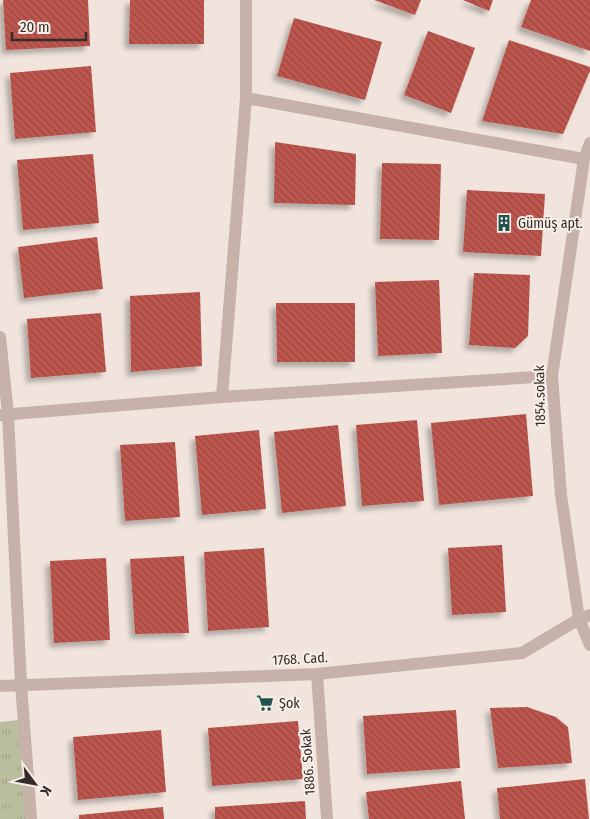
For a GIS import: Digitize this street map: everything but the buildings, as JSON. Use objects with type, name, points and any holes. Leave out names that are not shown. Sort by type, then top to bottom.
[{"type":"street","points":[[222,397],[246,98],[246,0]]},
{"type":"street","points":[[246,98],[584,159]]},
{"type":"street","name":"1854.sokak","points":[[590,144],[584,159],[552,376],[561,495],[590,645]]},
{"type":"street","points":[[0,338],[21,684],[32,819]]},
{"type":"street","points":[[4,415],[222,397],[552,376]]},
{"type":"street","name":"1768. Cad.","points":[[0,686],[317,674],[522,653],[585,617]]},
{"type":"street","name":"1886. Sokak","points":[[317,674],[327,819]]},
{"type":"green space","points":[[18,720],[27,819],[0,819],[0,722]]},
{"type":"place","name":"Gümüş apt.","points":[[504,223]]},
{"type":"place","name":"Şok","points":[[265,703]]}]
